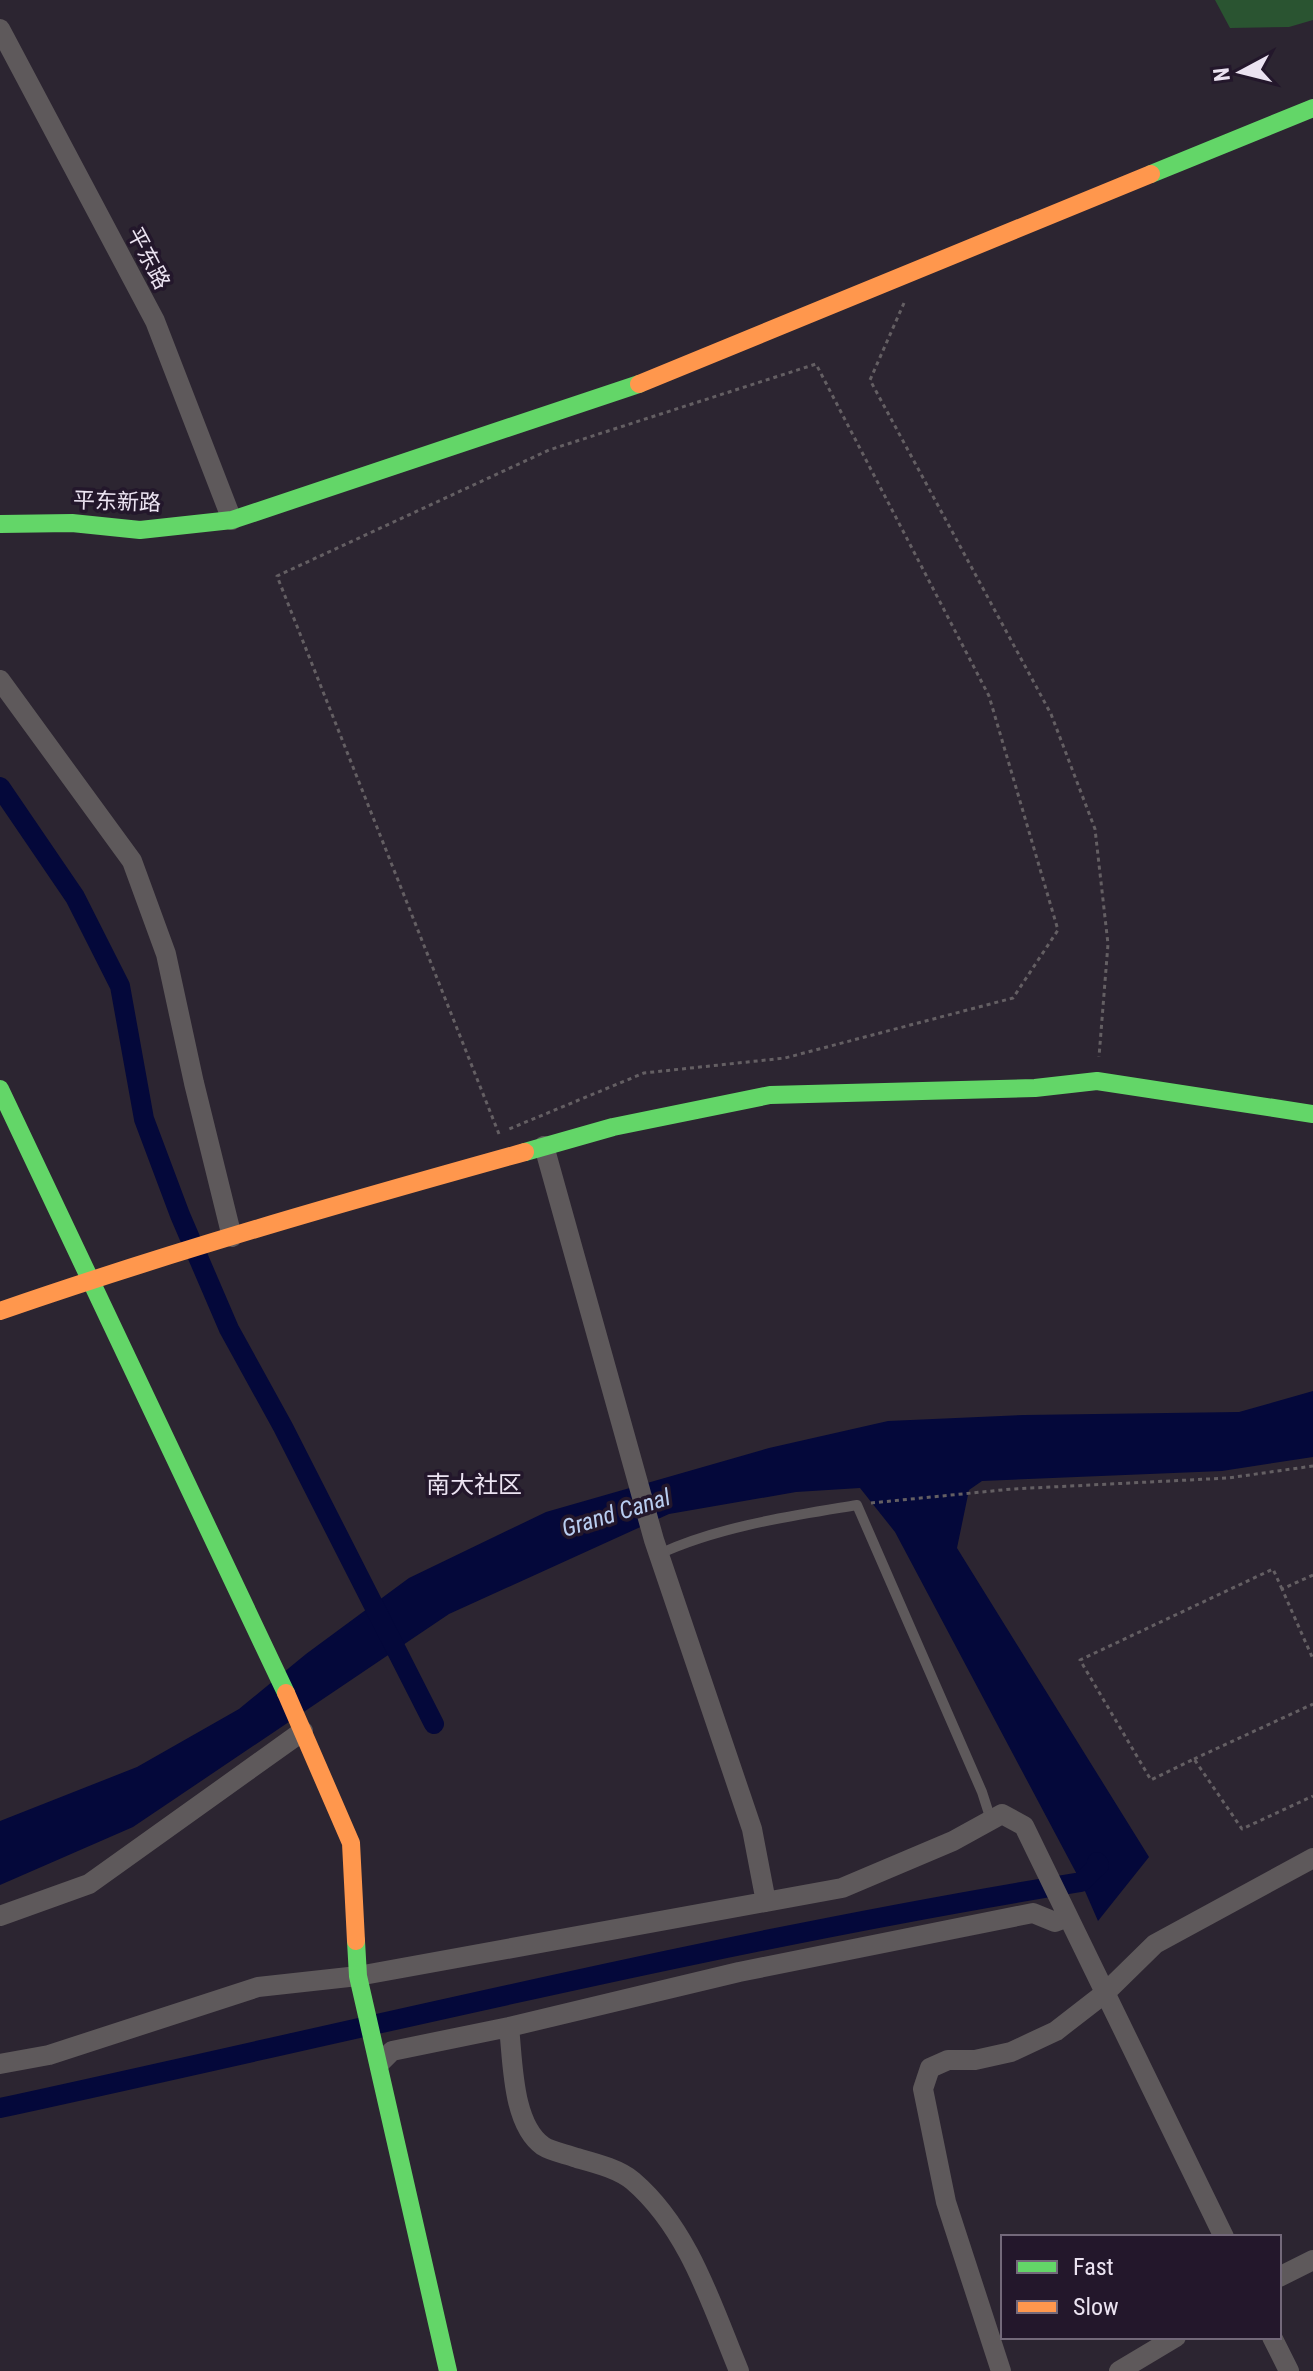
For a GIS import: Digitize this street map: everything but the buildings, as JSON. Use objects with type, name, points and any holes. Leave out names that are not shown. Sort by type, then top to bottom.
[{"type":"street","name":"平东路","points":[[2,35],[155,321],[232,520]]},
{"type":"street","name":"平东新路","points":[[0,524],[72,523],[140,530],[232,520],[648,381],[1313,108]]},
{"type":"street","points":[[0,680],[132,861],[166,954],[231,1237]]},
{"type":"street","points":[[0,1311],[90,1280],[508,1156],[613,1127],[770,1095],[1035,1088],[1097,1081],[1313,1114]]},
{"type":"street","points":[[0,1089],[270,1655],[351,1843],[360,1982],[448,2371]]},
{"type":"street","points":[[544,1146],[656,1547],[752,1829],[766,1902]]},
{"type":"street","points":[[0,1916],[89,1884],[303,1731]]},
{"type":"street","points":[[0,2064],[49,2055],[258,1987],[360,1982],[842,1888],[953,1841],[1002,1814],[1024,1826],[1223,2235]]},
{"type":"street","points":[[1001,2371],[946,2202],[923,2089],[930,2068],[948,2060],[975,2060],[1011,2052],[1056,2031],[1105,1993],[1155,1944],[1313,1858]]},
{"type":"street","points":[[379,2060],[392,2051],[509,2027],[739,1972],[1033,1913],[1055,1922],[1068,1917]]},
{"type":"street","points":[[509,2027],[519,2109],[528,2131],[544,2147],[604,2166],[632,2179],[658,2209],[698,2270],[739,2371]]},
{"type":"street","points":[[1281,2276],[1313,2260]]},
{"type":"street","points":[[1119,2371],[1173,2339]]},
{"type":"street","points":[[1273,2339],[1289,2371]]},
{"type":"lane","points":[[656,1547],[791,1516],[857,1505],[982,1792],[991,1820]]},
{"type":"path","points":[[905,301],[870,380],[1051,714],[1095,829],[1108,944],[1097,1081]]},
{"type":"path","points":[[499,1133],[644,1073],[785,1058],[1013,998],[1058,930],[989,696],[816,364],[549,450],[277,576],[508,1156]]},
{"type":"path","points":[[866,1503],[1012,1489],[1228,1478],[1313,1466]]},
{"type":"path","points":[[1313,1659],[1273,1569],[1080,1660],[1151,1780],[1313,1704]]},
{"type":"path","points":[[1282,1589],[1313,1575]]},
{"type":"path","points":[[1194,1759],[1242,1829],[1313,1796]]},
{"type":"green space","points":[[1215,0],[1313,0],[1313,20],[1289,27],[1230,28]]},
{"type":"water","name":"Grand Canal","points":[[1313,1391],[1313,1457],[1222,1471],[982,1481],[969,1490],[957,1548],[1149,1857],[1098,1921],[1081,1882],[895,1532],[860,1488],[796,1492],[669,1514],[449,1614],[133,1827],[0,1885],[0,1821],[137,1767],[239,1709],[306,1654],[409,1578],[546,1512],[769,1448],[888,1421],[1024,1415],[1239,1412]]},
{"type":"waterway","points":[[0,787],[75,897],[120,986],[144,1119],[180,1215],[229,1329],[283,1427],[434,1724]]},
{"type":"waterway","points":[[0,2108],[674,1959],[945,1905],[1081,1882],[1099,1865],[1097,1862]]},
{"type":"traffic: fast","points":[[1151,174],[1313,108]]},
{"type":"traffic: fast","points":[[0,524],[72,523],[140,530],[232,520],[639,384]]},
{"type":"traffic: fast","points":[[525,1152],[613,1127],[770,1095],[1035,1088],[1097,1081],[1313,1114]]},
{"type":"traffic: fast","points":[[0,1089],[286,1693]]},
{"type":"traffic: fast","points":[[356,1941],[358,1976],[448,2371]]},
{"type":"traffic: slow","points":[[639,384],[1151,174]]},
{"type":"traffic: slow","points":[[0,1311],[196,1247],[525,1152]]},
{"type":"traffic: slow","points":[[286,1693],[351,1843],[356,1941]]},
{"type":"district","name":"南大社区","points":[[474,1485]]}]
